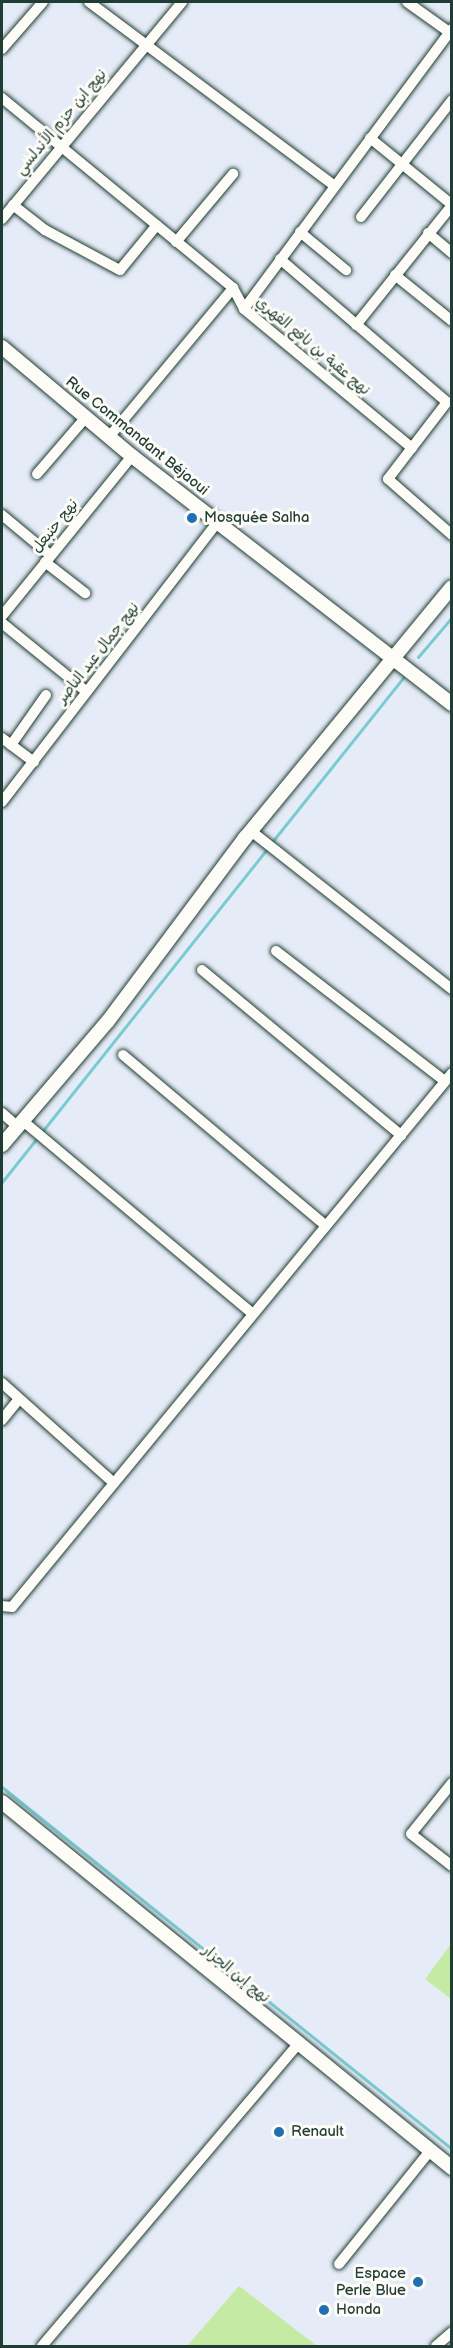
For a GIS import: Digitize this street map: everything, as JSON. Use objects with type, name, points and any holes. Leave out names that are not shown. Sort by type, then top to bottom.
[{"type":"street","points":[[2,49],[43,2]]},
{"type":"street","points":[[89,2],[335,186]]},
{"type":"street","name":"نهج ابن حزم الأندلسي","points":[[2,219],[182,2]]},
{"type":"street","points":[[244,309],[450,31],[407,2]]},
{"type":"street","name":"نهج عقبة بن نافع الفهري","points":[[2,98],[233,288],[244,309],[412,448]]},
{"type":"street","points":[[360,217],[452,100]]},
{"type":"street","points":[[356,325],[451,204],[370,138]]},
{"type":"street","points":[[176,242],[233,174]]},
{"type":"street","points":[[13,205],[45,230],[120,270],[157,225]]},
{"type":"street","points":[[300,232],[346,270]]},
{"type":"street","points":[[428,233],[452,253]]},
{"type":"street","points":[[280,259],[447,402],[388,479],[452,536]]},
{"type":"street","points":[[395,275],[452,321]]},
{"type":"street","points":[[109,437],[233,288]]},
{"type":"street","name":"Rue Commandant Béjaoui","points":[[4,353],[132,456],[395,657],[452,704]]},
{"type":"street","points":[[37,474],[86,417]]},
{"type":"street","name":"نهج حنبعل","points":[[2,616],[132,456]]},
{"type":"street","points":[[2,515],[85,593]]},
{"type":"street","name":"نهج جمال عبد الناصر","points":[[2,802],[218,522]]},
{"type":"street","points":[[2,1145],[108,1021],[251,831],[452,586]]},
{"type":"street","points":[[2,623],[87,692]]},
{"type":"street","points":[[33,762],[6,742],[46,695]]},
{"type":"street","points":[[251,831],[452,989]]},
{"type":"street","points":[[2,1606],[12,1607],[448,1077],[276,951]]},
{"type":"street","points":[[202,970],[401,1135]]},
{"type":"street","points":[[123,1055],[326,1226]]},
{"type":"street","points":[[2,1113],[39,1135],[253,1314]]},
{"type":"street","points":[[2,1383],[114,1483]]},
{"type":"street","points":[[2,1420],[19,1399]]},
{"type":"street","points":[[452,1783],[411,1834],[452,1866]]},
{"type":"street","name":"نهج إبن الجزار","points":[[2,1802],[297,2045],[452,2168]]},
{"type":"street","points":[[42,2346],[297,2045]]},
{"type":"street","points":[[339,2264],[430,2151]]},
{"type":"street","points":[[436,2346],[452,2332]]},
{"type":"green space","points":[[451,1944],[451,1999],[425,1979]]},
{"type":"green space","points":[[239,2286],[317,2346],[187,2346]]},
{"type":"waterway","points":[[418,657],[452,617]]},
{"type":"waterway","points":[[272,842],[403,678]]},
{"type":"waterway","points":[[2,1182],[268,848]]},
{"type":"waterway","points":[[2,1787],[452,2149]]},
{"type":"place","name":"Mosquée Salha","points":[[192,518]]},
{"type":"place","name":"Renault","points":[[279,2132]]},
{"type":"place","name":"Espace Perle Blue","points":[[418,2282]]},
{"type":"place","name":"Honda","points":[[324,2310]]}]
